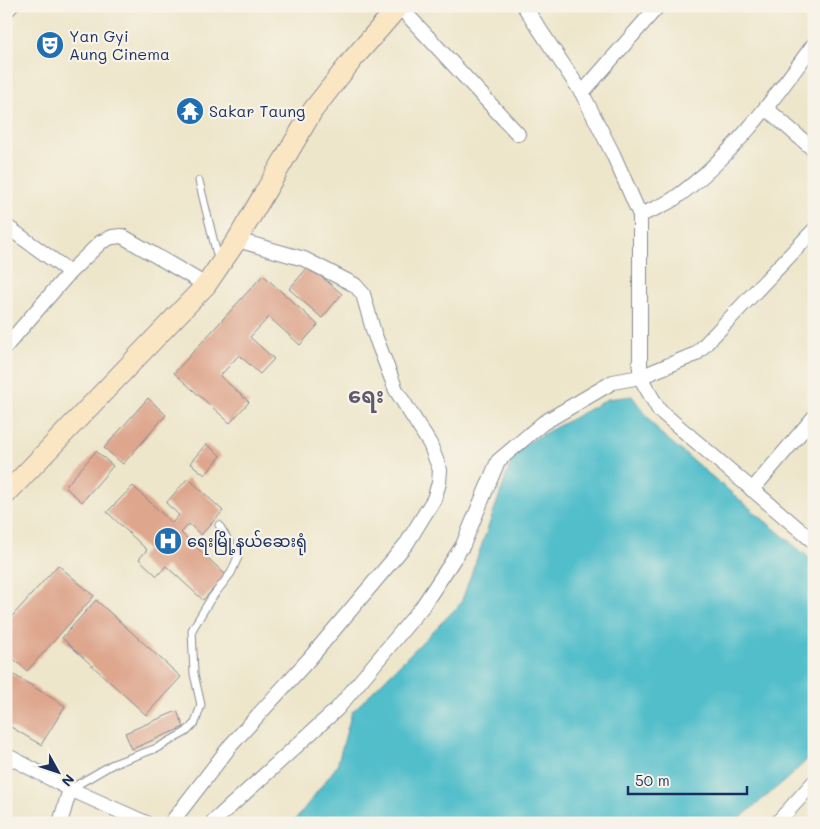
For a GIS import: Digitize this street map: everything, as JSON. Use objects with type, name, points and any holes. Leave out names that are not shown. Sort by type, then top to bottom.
[{"type":"street","points":[[6,11],[11,6]]},
{"type":"street","points":[[6,494],[206,285],[236,240],[313,110],[353,59],[399,6],[518,134]]},
{"type":"street","points":[[524,6],[582,93],[640,215],[640,377],[659,410],[814,542]]},
{"type":"street","points":[[582,93],[658,6]]},
{"type":"street","points":[[640,215],[673,200],[700,178],[767,108],[814,44]]},
{"type":"street","points":[[767,108],[814,150]]},
{"type":"street","points":[[6,226],[70,272]]},
{"type":"street","points":[[212,823],[337,709],[422,607],[463,545],[498,461],[543,423],[613,382],[640,377],[696,354],[814,230]]},
{"type":"street","points":[[6,346],[70,272],[101,242],[112,237],[122,236],[206,285]]},
{"type":"street","points":[[171,823],[231,746],[310,658],[407,542],[434,499],[439,483],[440,470],[430,444],[396,390],[374,332],[363,294],[356,285],[304,259],[236,240]]},
{"type":"street","points":[[752,490],[814,417]]},
{"type":"street","points":[[6,755],[70,789],[146,823]]},
{"type":"street","points":[[777,823],[814,782]]},
{"type":"street","points":[[60,823],[70,789]]},
{"type":"lane","points":[[199,181],[219,265]]},
{"type":"lane","points":[[70,789],[113,764],[157,748],[186,732],[195,722],[201,705],[194,674],[192,630],[210,600],[231,573],[238,557],[219,525]]},
{"type":"water","points":[[632,396],[659,432],[814,562],[814,753],[788,778],[734,823],[293,823],[337,766],[352,712],[461,603],[516,449],[608,399]]},
{"type":"building","points":[[309,266],[342,294],[322,318],[289,289]]},
{"type":"building","points":[[263,275],[318,325],[300,345],[269,317],[250,337],[274,359],[260,374],[239,355],[220,376],[249,402],[230,423],[174,373]]},
{"type":"building","points":[[148,398],[166,415],[123,464],[104,448]]},
{"type":"building","points":[[206,444],[221,456],[205,475],[190,463]]},
{"type":"building","points":[[96,451],[113,466],[82,502],[65,487]]},
{"type":"building","points":[[188,478],[223,511],[201,535],[189,524],[181,533],[226,575],[203,600],[166,566],[157,576],[139,559],[147,550],[107,512],[133,486],[172,523],[179,515],[166,503]]},
{"type":"building","points":[[58,565],[94,596],[27,671],[6,652],[6,623]]},
{"type":"building","points":[[96,600],[181,677],[146,715],[62,638]]},
{"type":"building","points":[[6,670],[65,706],[41,745],[6,724]]},
{"type":"building","points":[[177,711],[184,727],[132,749],[125,733]]},
{"type":"place","name":"Yan Gyi Aung Cinema","points":[[50,45]]},
{"type":"place","name":"Sakar Taung","points":[[190,111]]},
{"type":"place","name":"ရေးမြို့နယ်ဆေးရုံ","points":[[168,541]]},
{"type":"district","name":"ရေး","points":[[366,396]]}]
